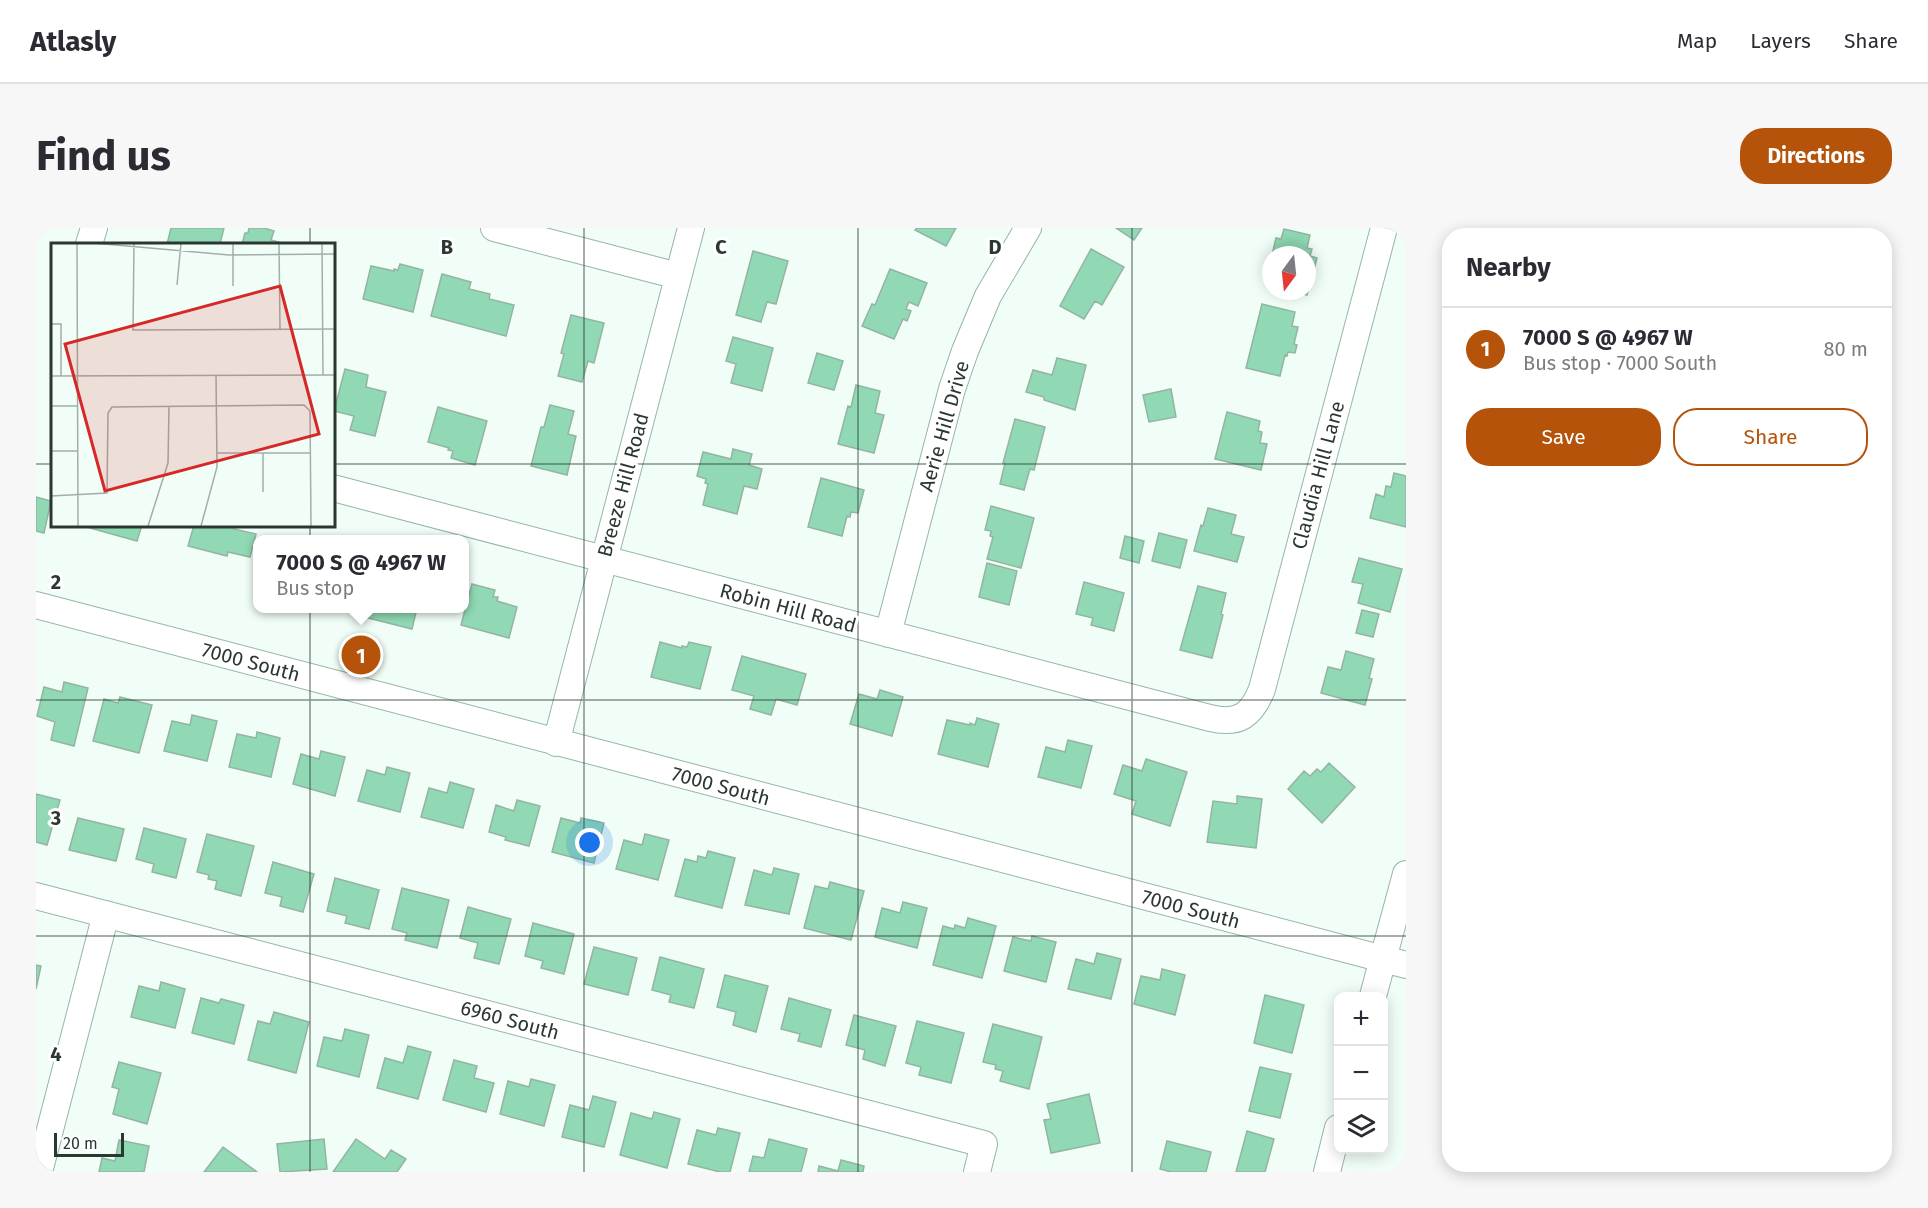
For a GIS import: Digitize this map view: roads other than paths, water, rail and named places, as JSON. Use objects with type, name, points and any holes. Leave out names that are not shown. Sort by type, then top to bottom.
[{"type":"street","points":[[89,243],[94,228]]},
{"type":"street","points":[[494,228],[678,276]]},
{"type":"street","name":"Breeze Hill Road","points":[[556,743],[691,228]]},
{"type":"street","name":"Aerie Hill Drive","points":[[888,634],[952,389],[965,351],[988,296],[1028,228]]},
{"type":"street","name":"Claudia Hill Lane","points":[[1243,716],[1255,705],[1262,689],[1384,228]]},
{"type":"street","name":"Robin Hill Road","points":[[334,488],[1210,718],[1227,721],[1243,716]]},
{"type":"street","name":"7000 South","points":[[36,605],[1394,962]]},
{"type":"street","points":[[1375,992],[1394,962],[1406,874]]},
{"type":"street","name":"6960 South","points":[[36,896],[984,1144],[977,1172]]},
{"type":"street","points":[[39,1172],[106,914]]},
{"type":"street","points":[[1327,1172],[1334,1144]]},
{"type":"place","name":"7000 S @ 4967 W","points":[[361,655]]}]
